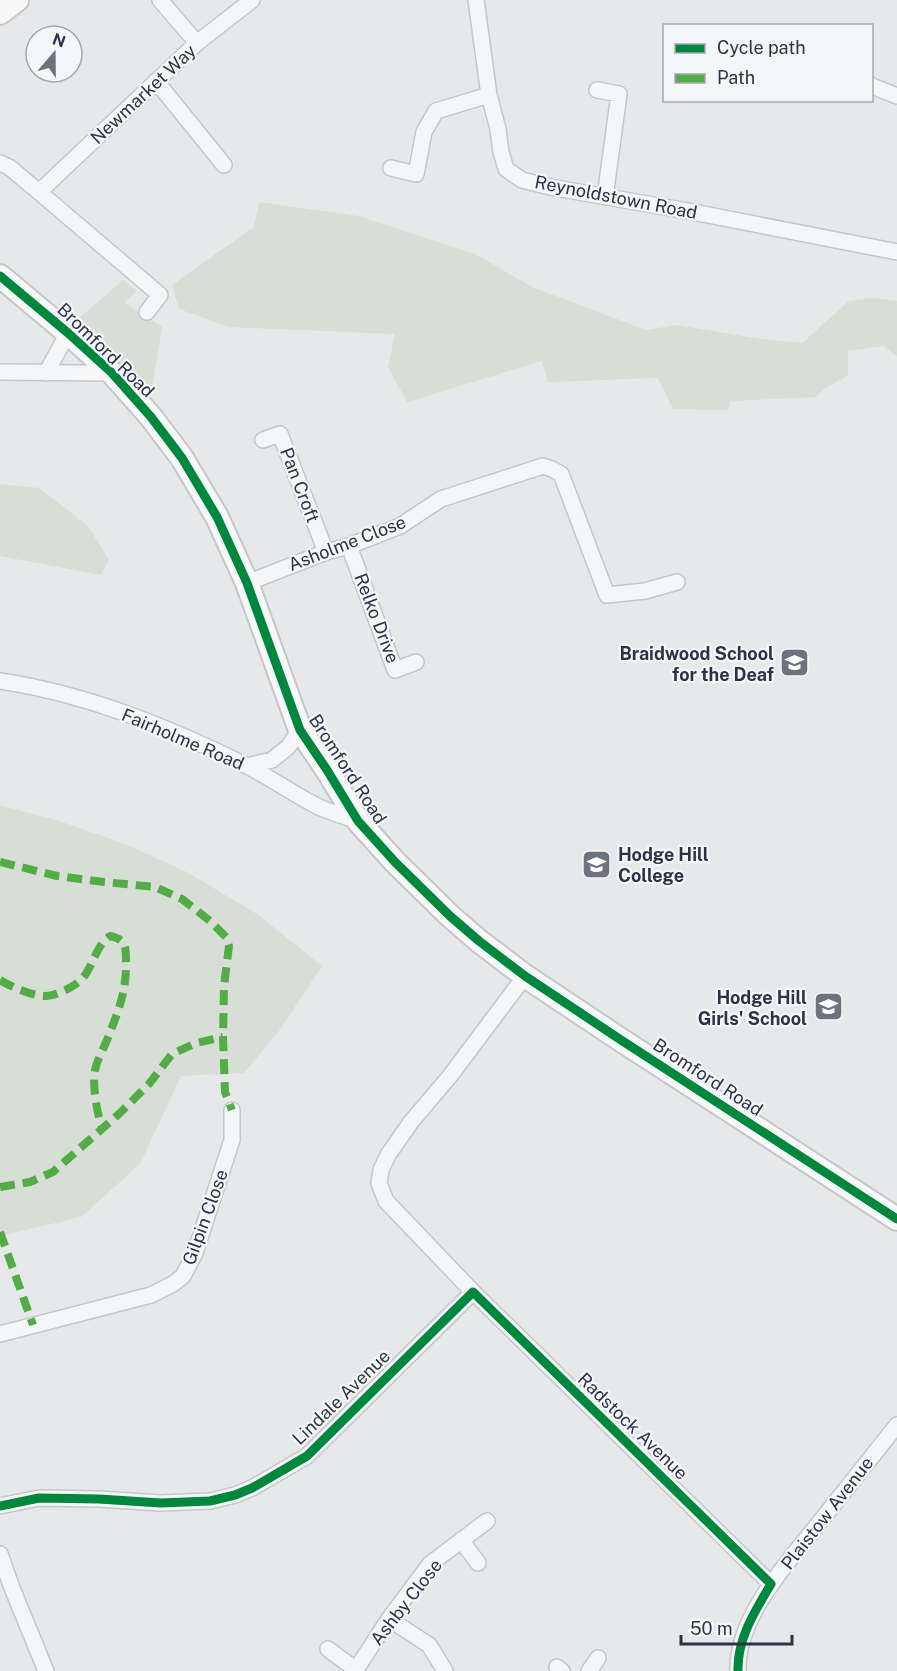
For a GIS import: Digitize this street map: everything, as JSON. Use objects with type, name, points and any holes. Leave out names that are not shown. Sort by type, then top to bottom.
[{"type":"street","points":[[0,13],[17,0]]},
{"type":"street","points":[[160,0],[197,44]]},
{"type":"street","name":"Newmarket Way","points":[[39,192],[197,44],[252,0]]},
{"type":"street","name":"Reynoldstown Road","points":[[476,0],[489,95],[498,129],[501,152],[506,169],[522,180],[897,252]]},
{"type":"street","points":[[156,81],[224,165]]},
{"type":"street","points":[[873,86],[897,96]]},
{"type":"street","points":[[597,90],[620,94],[605,197]]},
{"type":"street","points":[[391,168],[416,174],[424,132],[436,111],[489,95]]},
{"type":"street","points":[[0,163],[9,167],[160,295],[147,312]]},
{"type":"street","name":"Bromford Road","points":[[0,276],[112,373],[151,417],[182,458],[218,517],[247,583],[300,730],[358,821],[395,862],[438,905],[479,941],[525,976],[897,1219]]},
{"type":"street","points":[[46,374],[68,333]]},
{"type":"street","points":[[0,372],[112,373]]},
{"type":"street","name":"Pan Croft","points":[[263,440],[280,434],[326,552]]},
{"type":"street","name":"Asholme Close","points":[[247,583],[400,526],[441,499],[543,466],[561,474],[607,595],[645,591],[677,582]]},
{"type":"street","name":"Relko Drive","points":[[349,546],[395,670],[416,662]]},
{"type":"street","name":"Fairholme Road","points":[[0,681],[76,696],[151,722],[247,766],[317,807],[358,821]]},
{"type":"street","points":[[247,766],[272,760],[288,747],[300,730]]},
{"type":"street","name":"Radstock Avenue","points":[[525,976],[388,1155],[381,1170],[379,1183],[386,1202],[473,1292],[771,1584]]},
{"type":"street","name":"Gilpin Close","points":[[0,1334],[151,1295],[183,1276],[195,1253],[232,1140],[232,1110]]},
{"type":"street","name":"Lindale Avenue","points":[[0,1506],[39,1498],[161,1503],[210,1501],[252,1488],[307,1455],[473,1292]]},
{"type":"street","name":"Plaistow Avenue","points":[[738,1671],[741,1645],[750,1620],[771,1584],[897,1425]]},
{"type":"street","name":"Ashby Close","points":[[328,1649],[356,1670],[389,1619],[430,1564],[487,1521]]},
{"type":"street","points":[[461,1540],[478,1563]]},
{"type":"street","points":[[0,1554],[46,1671]]},
{"type":"street","points":[[389,1619],[429,1645],[445,1671]]},
{"type":"shaded area","points":[[259,202],[358,216],[475,254],[532,287],[646,330],[677,325],[761,339],[802,343],[849,301],[872,298],[897,301],[897,356],[883,346],[848,351],[848,375],[815,397],[731,401],[728,410],[673,409],[658,378],[548,382],[542,361],[407,402],[388,367],[395,334],[229,327],[179,309],[172,285],[254,227]]},
{"type":"shaded area","points":[[123,280],[136,291],[125,303],[162,327],[151,395],[77,320]]},
{"type":"shaded area","points":[[0,484],[39,488],[88,526],[109,560],[101,575],[0,556]]},
{"type":"shaded area","points":[[0,805],[59,821],[125,844],[185,871],[257,914],[322,966],[279,1031],[244,1073],[181,1076],[140,1164],[81,1217],[0,1236]]},
{"type":"marked path","points":[[0,862],[57,876],[155,887],[182,899],[226,937],[229,946],[224,986],[223,1037],[225,1092],[232,1110]]},
{"type":"marked path","points":[[0,980],[33,994],[54,995],[82,979],[102,944],[110,936],[122,941],[126,951],[123,992],[94,1076],[96,1100],[103,1130]]},
{"type":"marked path","points":[[0,1187],[30,1182],[53,1172],[120,1113],[149,1084],[172,1054],[196,1043],[223,1037]]},
{"type":"marked path","points":[[0,1232],[33,1325]]},
{"type":"cycle path","points":[[0,276],[112,373],[151,417],[182,458],[217,517],[247,583],[300,730],[358,821],[395,862],[450,916],[525,976],[897,1219]]},
{"type":"cycle path","points":[[0,1506],[39,1498],[161,1503],[210,1501],[252,1488],[307,1456],[473,1292],[771,1584],[753,1615],[744,1637],[738,1659],[738,1671]]},
{"type":"place","name":"Braidwood School for the Deaf","points":[[795,663]]},
{"type":"place","name":"Hodge Hill College","points":[[597,864]]},
{"type":"place","name":"Hodge Hill Girls' School","points":[[828,1007]]}]
